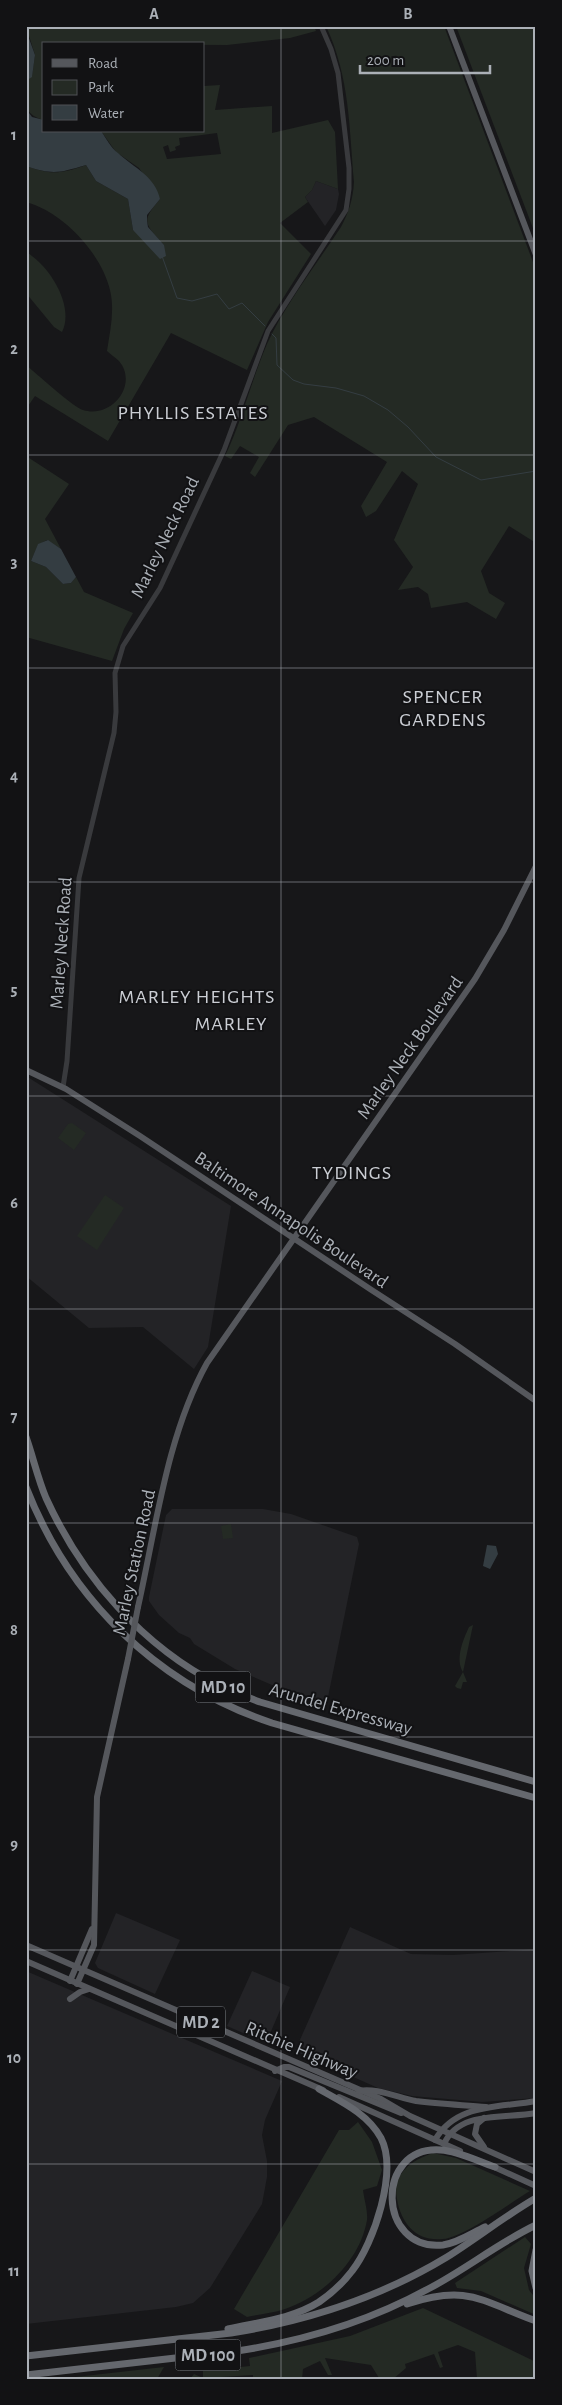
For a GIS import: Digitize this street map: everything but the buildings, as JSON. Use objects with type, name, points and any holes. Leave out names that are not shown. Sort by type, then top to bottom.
[{"type":"highway","name":"Arundel Expressway","points":[[26,1437],[46,1497],[87,1570],[148,1638],[186,1665],[222,1686],[260,1702],[536,1782]]},
{"type":"highway","name":"Arundel Expressway","points":[[26,1487],[58,1553],[94,1604],[140,1650],[192,1687],[232,1708],[272,1723],[536,1798]]},
{"type":"highway","points":[[186,2338],[270,2320],[304,2310],[317,2303],[342,2283],[362,2255],[379,2209],[386,2179],[387,2157],[381,2138],[367,2120],[319,2089]]},
{"type":"highway","points":[[495,2168],[441,2150],[416,2155],[402,2167],[393,2181],[391,2199],[395,2216],[411,2236],[426,2243],[442,2245],[460,2240],[520,2207]]},
{"type":"highway","name":"MD 100","points":[[26,2356],[260,2328],[320,2314],[389,2288],[445,2258],[536,2198]]},
{"type":"highway","name":"MD 100","points":[[26,2375],[266,2347],[327,2331],[385,2310],[441,2282],[536,2225]]},
{"type":"highway","points":[[536,2250],[532,2271],[536,2288]]},
{"type":"highway","points":[[385,2310],[437,2296],[464,2295],[492,2302],[536,2321]]},
{"type":"main road","points":[[449,26],[536,255]]},
{"type":"main road","name":"Marley Neck Boulevard","points":[[295,1238],[474,980],[504,930],[536,866]]},
{"type":"main road","name":"Baltimore Annapolis Boulevard","points":[[26,1070],[63,1087],[455,1344],[536,1401]]},
{"type":"main road","name":"Marley Station Road","points":[[77,1984],[94,1945],[97,1797],[174,1443],[184,1409],[207,1363],[295,1238]]},
{"type":"main road","name":"Marley Station Road","points":[[70,1980],[94,1923]]},
{"type":"main road","name":"Ritchie Highway","points":[[26,1945],[360,2091],[449,2134],[536,2172]]},
{"type":"main road","name":"Ritchie Highway","points":[[26,1961],[536,2186]]},
{"type":"main road","points":[[70,1999],[80,1992],[89,1989]]},
{"type":"main road","points":[[275,2071],[289,2067],[388,2110],[410,2116]]},
{"type":"main road","points":[[360,2091],[369,2089],[398,2097],[433,2103],[486,2107]]},
{"type":"main road","points":[[435,2140],[441,2130],[461,2115],[486,2107],[536,2101]]},
{"type":"main road","points":[[444,2144],[449,2134],[465,2124],[484,2118],[536,2113]]},
{"type":"main road","points":[[484,2118],[477,2124],[475,2134],[479,2142],[488,2151]]},
{"type":"street","name":"Marley Neck Road","points":[[63,1087],[67,1061],[79,878],[114,733],[116,712],[114,682],[118,660],[130,632],[160,588],[224,450],[268,331],[346,210],[349,168],[338,73],[331,49],[320,26]]},
{"type":"shaded area","points":[[316,181],[338,189],[339,194],[336,210],[325,226],[305,197],[312,190]]},
{"type":"shaded area","points":[[26,1076],[231,1206],[208,1347],[194,1369],[143,1327],[89,1328],[26,1276]]},
{"type":"shaded area","points":[[172,1509],[263,1509],[291,1514],[357,1537],[359,1544],[327,1702],[279,1688],[235,1669],[194,1644],[190,1638],[179,1633],[159,1615],[149,1601],[149,1597],[166,1515]]},
{"type":"shaded area","points":[[116,1913],[180,1940],[155,1994],[98,1968],[95,1963]]},
{"type":"shaded area","points":[[350,1927],[411,1954],[453,1955],[536,1949],[536,2098],[482,2102],[412,2096],[378,2088],[295,2051]]},
{"type":"shaded area","points":[[26,1971],[282,2081],[265,2120],[262,2135],[267,2161],[267,2177],[262,2204],[210,2288],[193,2303],[176,2307],[26,2324]]},
{"type":"shaded area","points":[[252,1971],[290,1987],[266,2043],[227,2026]]},
{"type":"green space","points":[[26,26],[314,26],[316,31],[290,38],[227,45],[205,45],[205,42],[42,42],[42,119],[31,114],[26,106],[26,81],[32,76],[35,55]]},
{"type":"green space","points":[[326,26],[444,26],[536,270],[536,543],[509,526],[481,571],[489,593],[505,603],[496,619],[467,602],[431,608],[428,594],[418,587],[398,590],[413,567],[394,540],[418,484],[402,471],[376,511],[366,517],[361,506],[387,462],[314,417],[288,425],[255,477],[250,473],[259,457],[240,446],[231,459],[225,456],[267,344],[292,299],[341,227],[352,200],[354,182],[347,102],[340,64]]},
{"type":"green space","points":[[456,26],[536,26],[536,236]]},
{"type":"green space","points":[[220,85],[215,110],[272,106],[272,133],[328,120],[335,132],[338,189],[316,181],[312,190],[305,197],[308,202],[280,223],[311,254],[268,322],[247,370],[171,333],[108,441],[35,396],[26,409],[26,365],[64,397],[83,410],[103,410],[112,405],[119,398],[126,380],[124,370],[119,361],[107,351],[112,321],[112,306],[110,290],[105,276],[89,249],[66,224],[40,207],[26,202],[26,166],[43,171],[56,172],[86,165],[96,181],[128,199],[133,230],[164,245],[152,232],[147,222],[150,213],[160,199],[139,168],[116,152],[102,132],[205,132],[205,86]],"holes":[[[217,133],[221,154],[167,159],[163,147],[168,145],[170,152],[176,150],[175,147],[180,145],[179,138]]]},
{"type":"green space","points":[[26,252],[43,266],[58,287],[65,310],[65,322],[62,332],[54,327],[26,293]]},
{"type":"green space","points":[[26,456],[69,484],[45,519],[61,549],[47,540],[38,545],[31,561],[46,567],[63,584],[71,583],[76,577],[84,592],[133,613],[124,629],[112,661],[26,637]]},
{"type":"green space","points":[[72,1123],[86,1133],[74,1150],[58,1138],[68,1124]]},
{"type":"green space","points":[[105,1195],[124,1208],[97,1250],[77,1236]]},
{"type":"green space","points":[[231,1524],[233,1538],[223,1539],[221,1526]]},
{"type":"green space","points":[[473,1625],[463,1672],[460,1661],[461,1650],[469,1627]]},
{"type":"green space","points":[[463,1672],[467,1682],[463,1682],[461,1689],[455,1686]]},
{"type":"green space","points":[[358,2122],[372,2142],[382,2170],[377,2186],[363,2190],[367,2220],[357,2249],[338,2275],[313,2295],[276,2312],[247,2317],[234,2309],[339,2130],[349,2130]]},
{"type":"green space","points":[[433,2153],[456,2158],[530,2191],[487,2219],[452,2237],[433,2239],[425,2237],[411,2229],[406,2223],[399,2208],[396,2187],[401,2175],[408,2166]]},
{"type":"green space","points":[[525,2237],[531,2244],[524,2268],[529,2290],[536,2299],[536,2315],[481,2291],[457,2288],[455,2283]]},
{"type":"green space","points":[[423,2308],[536,2362],[536,2379],[477,2379],[475,2352],[458,2345],[438,2352],[443,2367],[440,2368],[434,2354],[405,2364],[406,2368],[393,2379],[379,2378],[371,2365],[325,2358],[332,2375],[328,2375],[320,2361],[303,2369],[302,2379],[253,2379],[253,2375],[190,2379],[194,2374],[203,2378],[203,2371],[250,2366],[249,2358],[350,2336]]},
{"type":"green space","points":[[164,2367],[157,2379],[58,2379]]},
{"type":"water","points":[[26,30],[35,55],[32,77],[26,81]]},
{"type":"water","points":[[26,109],[32,117],[42,120],[42,132],[102,132],[115,151],[154,184],[160,199],[147,215],[148,227],[164,245],[166,256],[160,259],[133,230],[128,199],[96,181],[86,165],[56,172],[43,171],[26,166]]},
{"type":"water","points":[[48,540],[61,549],[76,577],[71,583],[63,584],[46,567],[31,561],[38,544]]},
{"type":"water","points":[[487,1545],[496,1546],[498,1554],[490,1569],[483,1566]]},
{"type":"waterway","points":[[162,256],[177,298],[192,301],[217,294],[229,309],[242,303],[265,326]]},
{"type":"waterway","points":[[272,334],[276,338],[277,365],[293,380],[304,384],[336,388],[364,396],[388,410],[408,427],[436,457],[481,480],[536,471]]},
{"type":"district","name":"PHYLLIS ESTATES","points":[[193,412]]},
{"type":"district","name":"SPENCER GARDENS","points":[[443,708]]},
{"type":"district","name":"MARLEY HEIGHTS","points":[[197,996]]},
{"type":"district","name":"MARLEY","points":[[231,1023]]},
{"type":"district","name":"TYDINGS","points":[[352,1172]]}]
